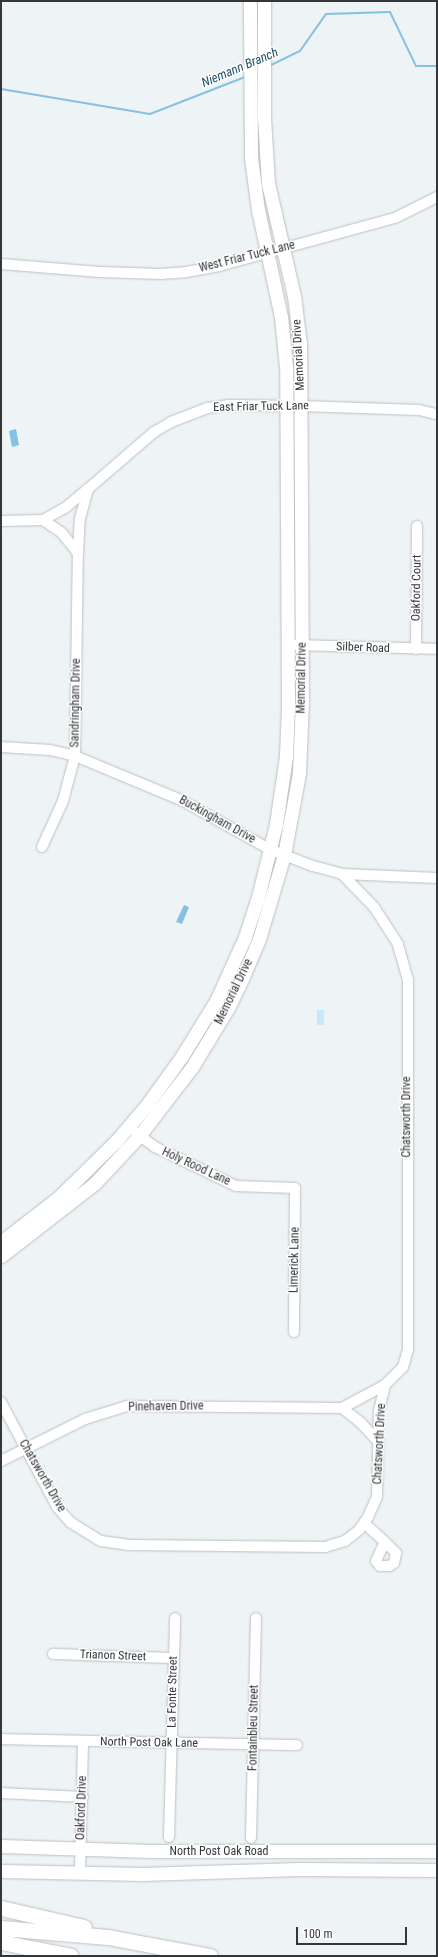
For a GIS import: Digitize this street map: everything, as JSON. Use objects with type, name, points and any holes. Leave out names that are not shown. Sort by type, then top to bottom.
[{"type":"highway","points":[[1,1908],[83,1926],[163,1956]]},
{"type":"highway","points":[[1,1928],[66,1932],[151,1944],[210,1956]]},
{"type":"highway","points":[[1,1942],[71,1956]]},
{"type":"highway","points":[[151,1944],[182,1956]]},
{"type":"main road","name":"Memorial Drive","points":[[1,1242],[58,1198],[128,1127],[163,1084],[216,1001],[245,937],[271,850],[286,756],[289,645],[286,406],[284,342],[254,187],[250,119],[250,1]]},
{"type":"main road","name":"Memorial Drive","points":[[1,1256],[95,1183],[139,1136],[192,1068],[228,1008],[259,939],[284,855],[299,773],[302,646],[301,406],[297,318],[268,183],[264,117],[264,1]]},
{"type":"main road","points":[[287,500],[302,501]]},
{"type":"main road","points":[[216,1001],[228,1008]]},
{"type":"main road","name":"North Post Oak Road","points":[[1,1846],[80,1849],[298,1852],[437,1850]]},
{"type":"main road","name":"North Post Oak Road","points":[[1,1871],[80,1873],[299,1869],[437,1870]]},
{"type":"street","name":"West Friar Tuck Lane","points":[[1,264],[160,274],[219,266],[281,247],[331,237],[395,218],[437,197]]},
{"type":"street","name":"East Friar Tuck Lane","points":[[1,521],[43,520],[65,508],[88,490],[141,441],[171,422],[207,408],[228,405],[301,406],[419,410],[437,414]]},
{"type":"street","name":"Sandringham Drive","points":[[42,847],[63,801],[75,756],[78,553],[80,518],[88,490]]},
{"type":"street","points":[[43,520],[61,532],[78,553]]},
{"type":"street","name":"Oakford Court","points":[[416,650],[417,526]]},
{"type":"street","name":"Silber Road","points":[[289,645],[416,650],[437,649]]},
{"type":"street","name":"Buckingham Drive","points":[[1,747],[50,750],[75,756],[183,801],[271,850],[342,874],[437,878]]},
{"type":"street","name":"Chatsworth Drive","points":[[1,1402],[24,1448],[57,1506],[70,1522],[101,1541],[128,1545],[325,1547],[345,1541],[364,1523],[377,1497],[379,1411],[385,1385],[403,1367],[408,1348],[408,980],[398,944],[374,907],[342,874]]},
{"type":"street","name":"Holy Rood Lane","points":[[128,1127],[155,1147],[236,1186],[295,1188]]},
{"type":"street","name":"Limerick Lane","points":[[294,1332],[295,1188]]},
{"type":"street","name":"Pinehaven Drive","points":[[1,1461],[24,1448],[85,1419],[128,1406],[342,1408],[385,1385]]},
{"type":"street","points":[[342,1408],[361,1423],[379,1442]]},
{"type":"street","points":[[364,1523],[385,1542]]},
{"type":"street","name":"La Fonte Street","points":[[169,1838],[175,1618]]},
{"type":"street","name":"Fontainbleu Street","points":[[251,1838],[256,1618]]},
{"type":"street","name":"Trianon Street","points":[[53,1654],[173,1658]]},
{"type":"street","name":"North Post Oak Lane","points":[[1,1739],[84,1742],[172,1742],[297,1745]]},
{"type":"street","name":"Oakford Drive","points":[[80,1873],[84,1742]]},
{"type":"street","points":[[1,1793],[83,1797]]},
{"type":"shaded area","points":[[16,429],[19,445],[12,447],[9,431]]},
{"type":"shaded area","points":[[184,905],[189,907],[182,924],[176,922]]},
{"type":"shaded area","points":[[317,1010],[324,1010],[324,1025],[317,1025]]},
{"type":"waterway","name":"Niemann Branch","points":[[269,66],[300,51],[326,14],[390,12],[416,66],[437,66]]},
{"type":"waterway","name":"Niemann Branch","points":[[1,89],[150,114],[245,77]]}]
